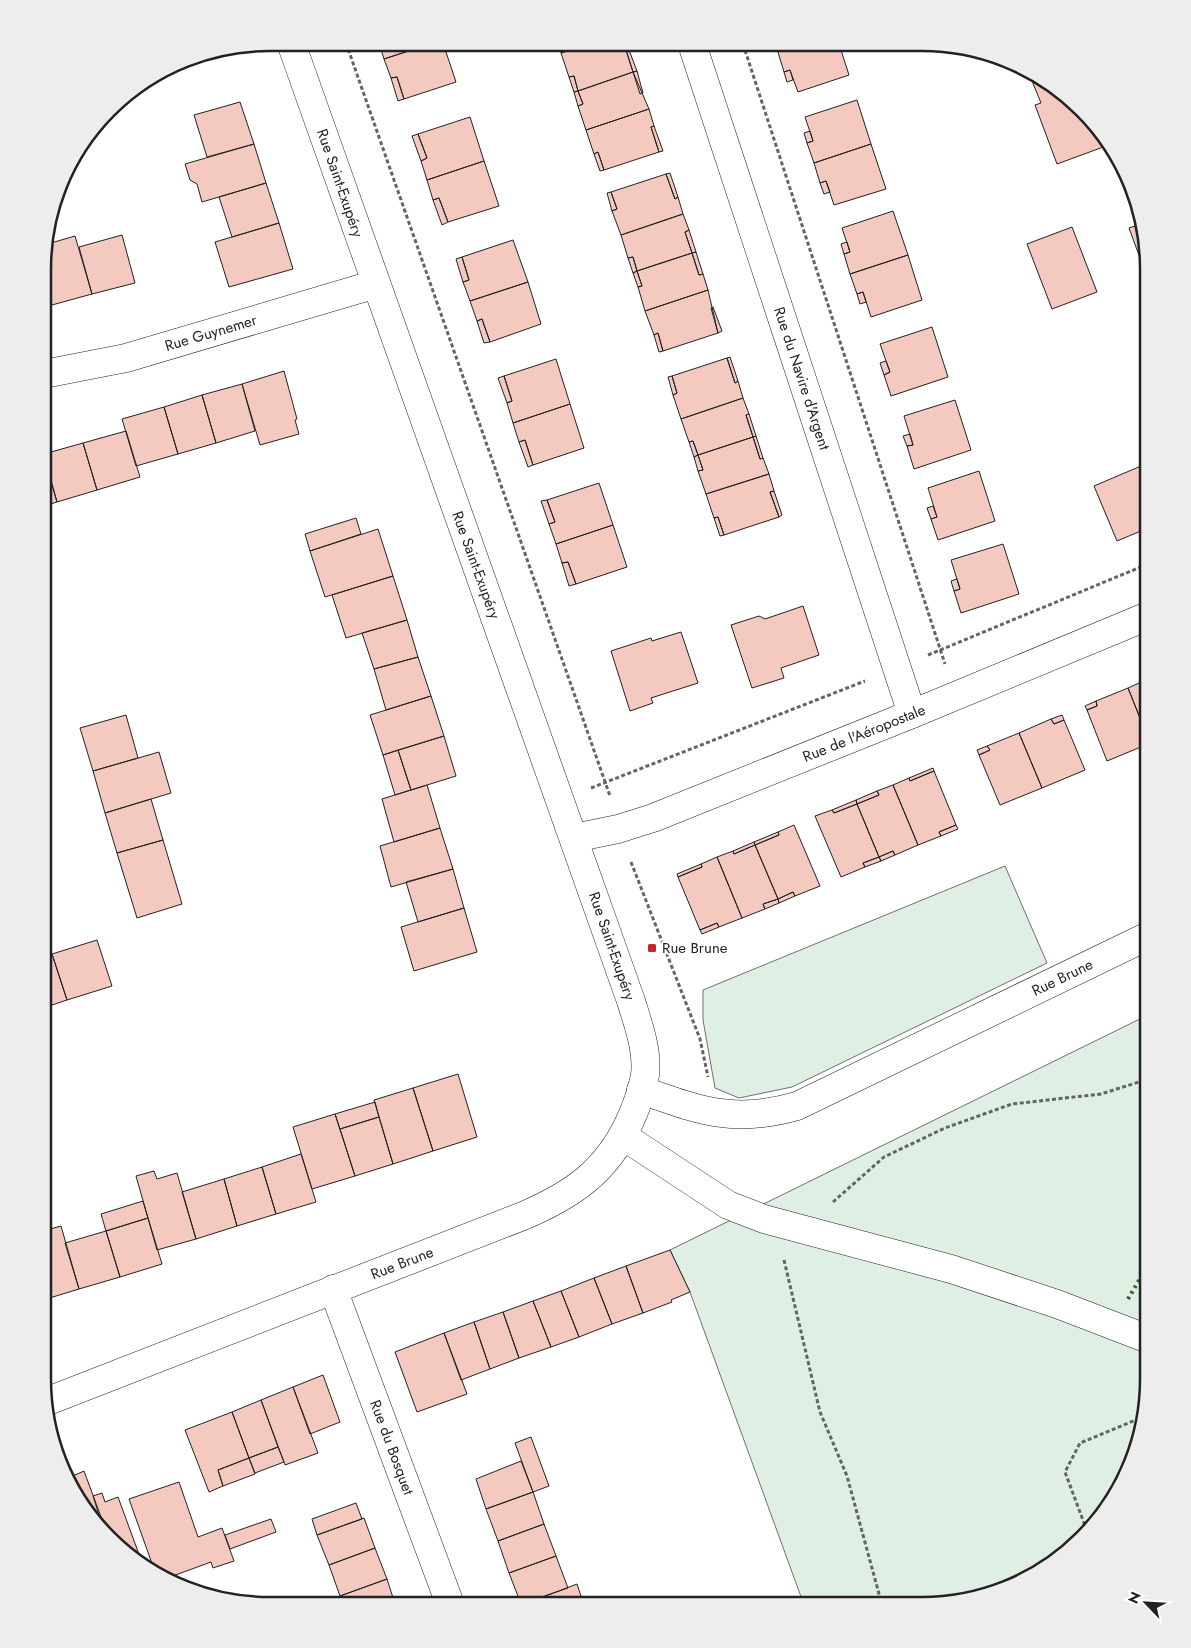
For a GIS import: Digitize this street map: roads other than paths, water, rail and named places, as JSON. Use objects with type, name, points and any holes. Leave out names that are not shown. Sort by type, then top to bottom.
[{"type":"street","name":"Rue Saint-Exupéry","points":[[294,51],[631,1000],[641,1033],[645,1075],[641,1090]]},
{"type":"street","name":"Rue du Navire d'Argent","points":[[694,51],[912,714]]},
{"type":"street","name":"Rue Guynemer","points":[[51,373],[126,358],[376,284]]},
{"type":"street","name":"Rue de l'Aéropostale","points":[[574,838],[618,829],[654,818],[1140,619]]},
{"type":"street","name":"Rue Brune","points":[[52,1399],[523,1216],[563,1197],[579,1187],[604,1163],[623,1136],[637,1105],[641,1090],[717,1114],[762,1115],[797,1106],[1140,940]]},
{"type":"street","points":[[623,1136],[728,1205],[820,1235],[951,1269],[1057,1304],[1140,1336]]},
{"type":"street","name":"Rue du Bosquet","points":[[333,1290],[447,1597]]},
{"type":"place","name":"Rue Brune","points":[[652,948]]}]
